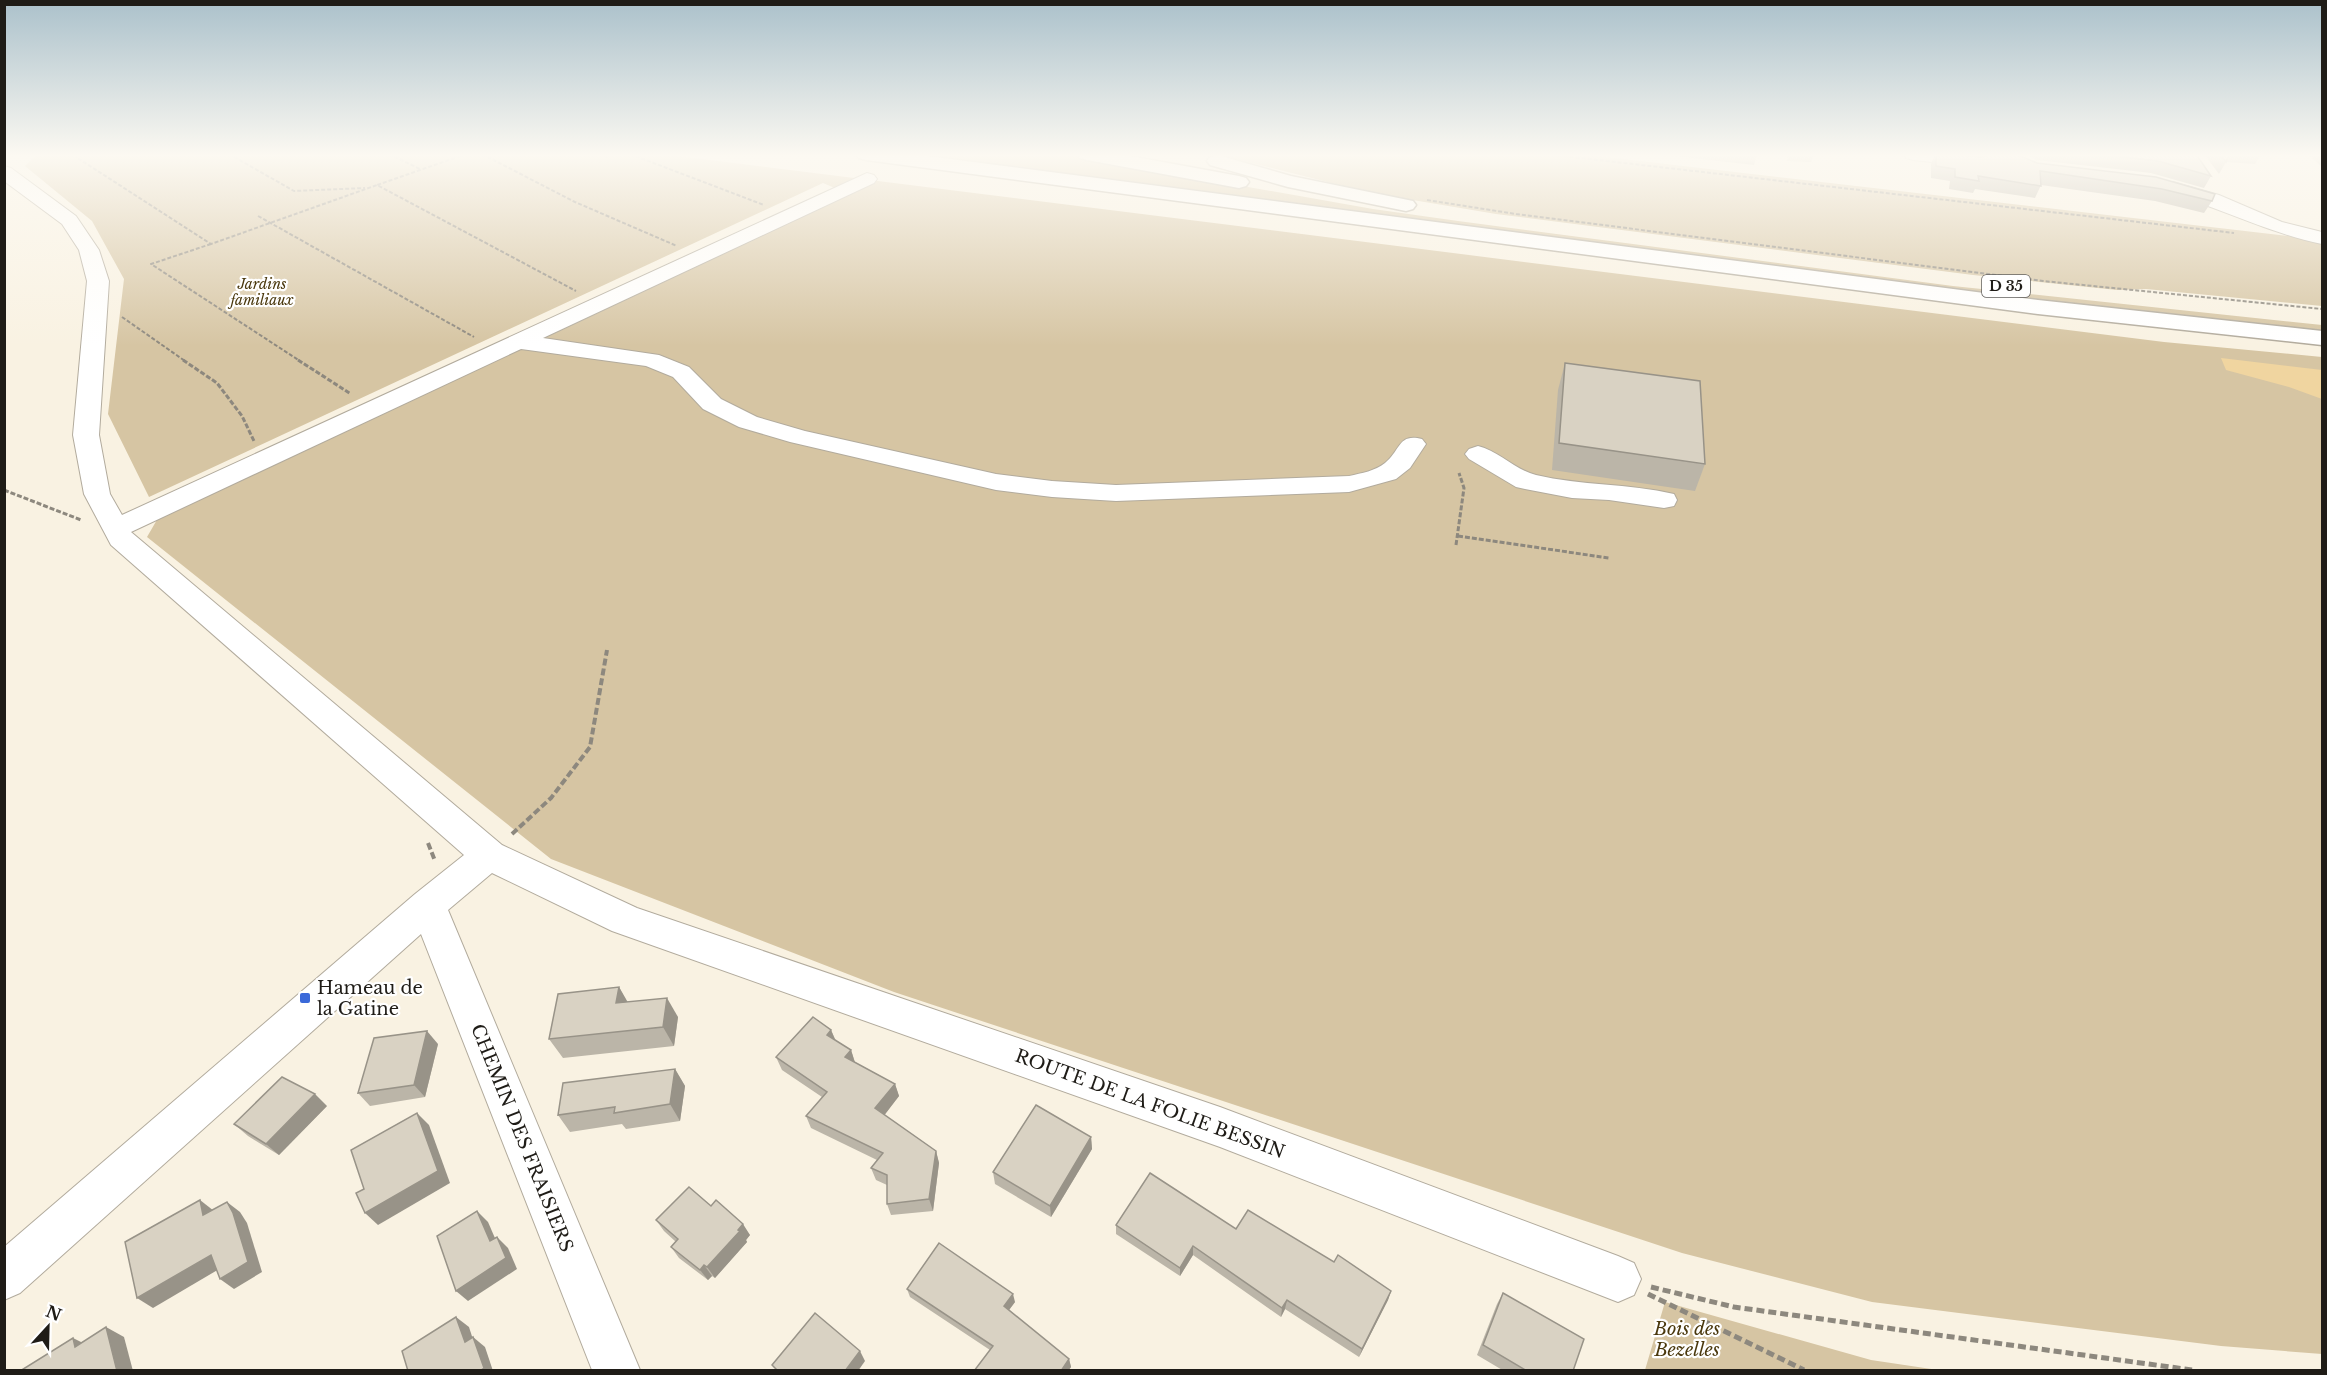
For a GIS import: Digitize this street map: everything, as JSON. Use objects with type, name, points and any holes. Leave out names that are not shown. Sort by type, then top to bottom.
[{"type":"main road","name":"D 35","points":[[1358,218],[2038,307],[2322,338]]},
{"type":"main road","name":"D 35","points":[[1470,218],[1910,276],[2322,319]]},
{"type":"street","name":"ROUTE DE LA FOLIE BESSIN","points":[[67,218],[89,250],[98,281],[86,435],[97,494],[120,539],[489,855],[625,920],[1220,1126],[1618,1279]]},
{"type":"street","points":[[114,526],[519,342],[783,218]]},
{"type":"street","points":[[2261,218],[2275,226],[2322,238]]},
{"type":"street","points":[[519,342],[651,360],[681,372],[712,404],[748,422],[934,469],[996,482],[1042,488],[1143,493],[1349,484],[1392,472],[1401,465],[1413,444]]},
{"type":"street","points":[[1478,454],[1525,481],[1572,490],[1609,492],[1664,500]]},
{"type":"street","points":[[4,1277],[489,855]]},
{"type":"street","name":"CHEMIN DES FRAISIERS","points":[[438,897],[616,1371]]},
{"type":"path","points":[[171,218],[211,244]]},
{"type":"path","points":[[261,218],[480,340]]},
{"type":"path","points":[[283,218],[151,264],[358,399]]},
{"type":"path","points":[[440,218],[601,303]]},
{"type":"path","points":[[612,218],[681,248]]},
{"type":"path","points":[[1549,218],[2032,279],[2322,309]]},
{"type":"path","points":[[2109,218],[2248,234],[2275,226]]},
{"type":"path","points":[[120,316],[217,383],[243,416],[256,447]]},
{"type":"path","points":[[1456,545],[1464,488],[1459,472]]},
{"type":"path","points":[[4,490],[87,523],[114,526]]},
{"type":"path","points":[[1458,536],[1609,558]]},
{"type":"path","points":[[489,855],[550,798],[590,747],[607,650]]},
{"type":"path","points":[[424,834],[438,897]]},
{"type":"path","points":[[1618,1279],[1804,1371]]},
{"type":"path","points":[[1618,1279],[1734,1307],[2192,1371]]},
{"type":"green space","name":"Jardins familiaux","points":[[89,218],[748,218],[149,497],[108,414],[124,279]]},
{"type":"green space","points":[[785,218],[1175,218],[2164,342],[2322,357],[2322,1354],[2221,1346],[1872,1302],[1682,1253],[894,992],[551,859],[147,537],[158,518]]},
{"type":"green space","points":[[1400,218],[1438,218],[1953,286],[2322,325],[2322,332],[2142,314]]},
{"type":"green space","points":[[1529,218],[2134,218],[2297,237],[2322,243],[2322,306],[2146,289],[2117,290],[1973,275]]},
{"type":"green space","name":"Bois des Bezelles","points":[[1665,1302],[1871,1360],[1938,1370],[1645,1370]]},
{"type":"shaded area","points":[[2221,358],[2322,370],[2322,399],[2289,387],[2226,370]]},
{"type":"building","points":[[1565,363],[1700,381],[1705,464],[1559,443]]},
{"type":"building","points":[[619,987],[616,1003],[667,998],[663,1027],[549,1039],[558,994]]},
{"type":"building","points":[[813,1017],[831,1030],[827,1035],[851,1050],[845,1057],[895,1084],[875,1108],[936,1151],[929,1199],[887,1204],[887,1175],[871,1168],[883,1153],[806,1116],[827,1092],[776,1057]]},
{"type":"building","points":[[427,1031],[414,1085],[358,1093],[374,1038]]},
{"type":"building","points":[[675,1069],[670,1104],[614,1113],[615,1107],[558,1115],[563,1083]]},
{"type":"building","points":[[282,1077],[315,1094],[266,1144],[234,1124]]},
{"type":"building","points":[[1036,1105],[1091,1137],[1050,1206],[993,1172]]},
{"type":"building","points":[[417,1113],[438,1171],[365,1213],[356,1193],[364,1189],[351,1150]]},
{"type":"building","points":[[1150,1173],[1236,1229],[1248,1210],[1334,1262],[1338,1255],[1391,1291],[1362,1349],[1287,1300],[1282,1308],[1193,1246],[1180,1268],[1116,1225]]},
{"type":"building","points":[[689,1187],[711,1206],[716,1200],[743,1224],[738,1230],[740,1231],[707,1267],[704,1265],[700,1270],[671,1247],[678,1239],[656,1220]]},
{"type":"building","points":[[200,1200],[203,1215],[227,1202],[233,1213],[248,1262],[220,1279],[211,1255],[137,1298],[125,1242]]},
{"type":"building","points":[[477,1211],[490,1241],[497,1237],[506,1258],[456,1291],[437,1236]]},
{"type":"building","points":[[939,1243],[1013,1294],[1004,1306],[1069,1359],[1061,1371],[974,1371],[993,1346],[907,1289]]},
{"type":"building","points":[[1503,1293],[1584,1339],[1573,1371],[1527,1371],[1483,1345]]},
{"type":"building","points":[[815,1313],[860,1351],[845,1371],[778,1371],[772,1365]]},
{"type":"building","points":[[456,1317],[465,1342],[473,1337],[484,1368],[480,1371],[408,1371],[402,1351]]},
{"type":"building","points":[[106,1327],[117,1371],[20,1371],[73,1338],[75,1347]]},
{"type":"place","name":"Hameau de la Gatine","points":[[305,998]]}]
